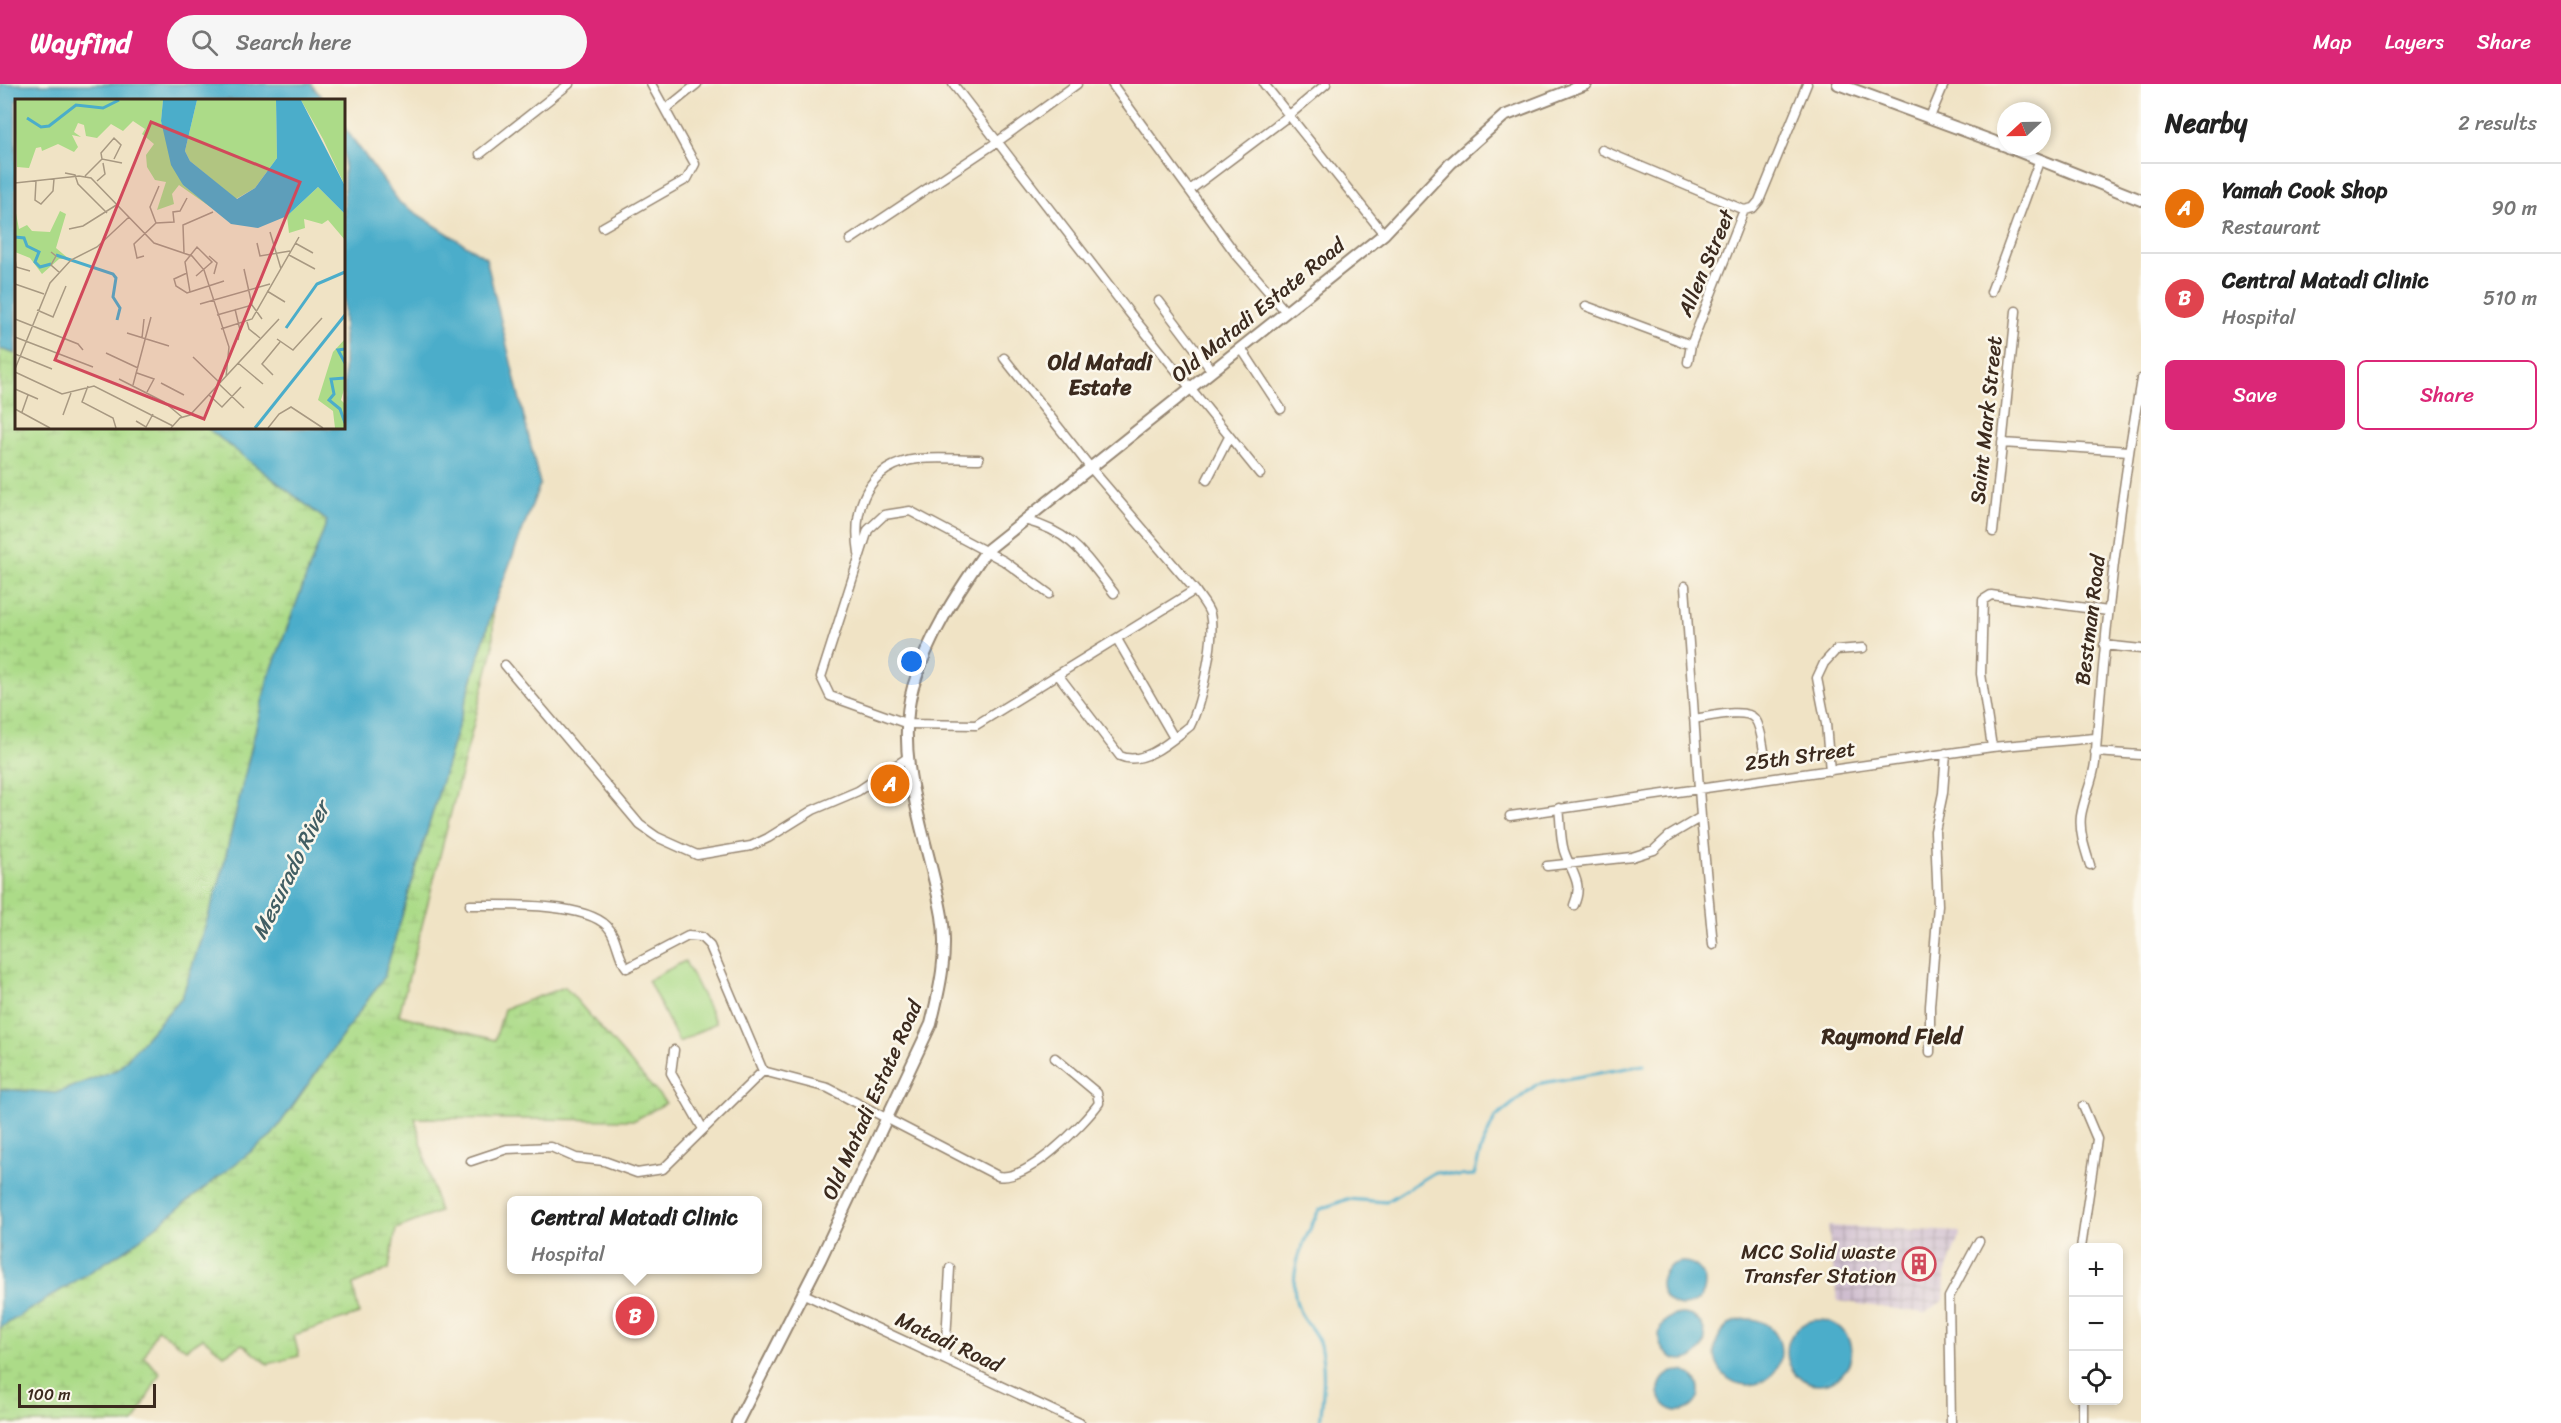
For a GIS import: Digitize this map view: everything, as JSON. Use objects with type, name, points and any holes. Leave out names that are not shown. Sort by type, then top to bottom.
[{"type":"street","points":[[480,154],[569,84]]},
{"type":"street","points":[[603,227],[677,185],[691,174],[695,164],[651,84]]},
{"type":"street","points":[[666,109],[697,84]]},
{"type":"street","points":[[953,84],[1191,390],[1260,474]]},
{"type":"street","points":[[850,240],[997,142],[1077,84]]},
{"type":"street","points":[[1113,84],[1235,253],[1286,312]]},
{"type":"street","points":[[1264,84],[1287,117],[1384,234]]},
{"type":"street","points":[[1190,190],[1287,117],[1326,84]]},
{"type":"street","name":"Old Matadi Estate Road","points":[[738,1423],[804,1293],[887,1120],[931,1024],[941,988],[945,951],[942,917],[908,758],[908,724],[912,689],[932,636],[956,594],[986,551],[1384,234],[1450,163],[1504,116],[1586,84]]},
{"type":"street","name":"Allen Street","points":[[1688,362],[1691,345],[1744,210],[1753,208],[1759,201],[1807,84]]},
{"type":"street","points":[[1838,84],[1997,143]]},
{"type":"street","points":[[1930,117],[1944,84]]},
{"type":"street","points":[[1602,150],[1744,210]]},
{"type":"street","points":[[2032,156],[2141,200]]},
{"type":"street","points":[[1991,292],[2040,159]]},
{"type":"street","points":[[1159,301],[1212,371]]},
{"type":"street","points":[[1586,306],[1691,345]]},
{"type":"street","name":"Saint Mark Street","points":[[1993,532],[2016,311]]},
{"type":"street","points":[[1241,348],[1281,409]]},
{"type":"street","points":[[1004,358],[1090,467],[1195,590],[1210,616],[1206,678],[1190,726],[1136,760],[1120,756],[1059,676]]},
{"type":"street","name":"Bestman Road","points":[[2090,865],[2083,842],[2081,817],[2094,775],[2095,738],[2108,611],[2141,379]]},
{"type":"street","points":[[1207,480],[1229,437]]},
{"type":"street","points":[[2002,443],[2129,451]]},
{"type":"street","points":[[859,556],[855,531],[857,510],[862,498],[884,472],[907,461],[920,459],[979,459]]},
{"type":"street","points":[[1048,594],[1004,561],[910,511],[892,512],[876,520],[868,530],[820,677],[822,684],[830,696],[836,700],[908,724],[976,725],[1059,676],[1195,590]]},
{"type":"street","points":[[1024,520],[1047,526],[1074,542],[1114,593]]},
{"type":"street","points":[[1685,586],[1701,817],[1713,945]]},
{"type":"street","points":[[1992,747],[1981,674],[1983,600],[1991,595],[2108,611]]},
{"type":"street","points":[[1117,639],[1174,738]]},
{"type":"street","points":[[2104,645],[2141,650]]},
{"type":"street","points":[[1830,771],[1826,724],[1817,678],[1824,663],[1836,650],[1863,648]]},
{"type":"street","points":[[505,664],[640,825],[657,837],[697,855],[751,846],[813,810],[858,790],[908,758]]},
{"type":"street","points":[[1694,719],[1745,712],[1754,717],[1759,726],[1764,751]]},
{"type":"street","name":"25th Street","points":[[1510,816],[1946,753],[2095,738]]},
{"type":"street","points":[[2096,752],[2141,755]]},
{"type":"street","points":[[1930,1052],[1929,1006],[1938,905],[1935,831],[1943,793],[1946,753]]},
{"type":"street","points":[[1559,808],[1564,851],[1578,881],[1579,893],[1574,905]]},
{"type":"street","points":[[1547,866],[1632,857],[1654,850],[1669,836],[1701,817]]},
{"type":"street","points":[[470,905],[541,905],[596,919],[609,928],[627,968],[688,936],[700,937],[710,946],[763,1071]]},
{"type":"street","points":[[674,1050],[671,1072],[703,1129]]},
{"type":"street","points":[[763,1071],[815,1082],[998,1176],[1012,1176],[1042,1159],[1100,1103],[1097,1093],[1055,1058]]},
{"type":"street","points":[[471,1161],[507,1149],[551,1147],[576,1158],[646,1172],[669,1164],[763,1071]]},
{"type":"street","points":[[2082,1243],[2097,1139],[2083,1106]]},
{"type":"street","points":[[1951,1423],[1949,1296],[1979,1241]]},
{"type":"street","points":[[945,1359],[950,1268]]},
{"type":"street","name":"Matadi Road","points":[[804,1293],[1080,1423]]},
{"type":"street","points":[[2083,1405],[2083,1423]]},
{"type":"shaded area","points":[[1828,1226],[1961,1232],[1945,1274],[1944,1300],[1925,1313],[1837,1301]]},
{"type":"green space","points":[[0,349],[15,354],[15,429],[208,429],[327,521],[267,682],[220,880],[182,997],[118,1069],[56,1093],[0,1089]]},
{"type":"green space","points":[[493,608],[493,649],[399,1015],[495,1040],[504,1009],[565,987],[666,1103],[635,1120],[415,1118],[439,1212],[396,1229],[389,1269],[353,1285],[359,1314],[294,1335],[299,1356],[268,1364],[242,1344],[224,1355],[203,1338],[186,1349],[157,1329],[144,1357],[160,1373],[134,1423],[0,1423],[0,1328],[127,1249],[272,1135],[384,977]]},
{"type":"green space","points":[[685,961],[716,1023],[679,1042],[648,980]]},
{"type":"water","points":[[0,84],[311,84],[323,99],[15,99],[15,354],[0,349]]},
{"type":"water","name":"Mesurado River","points":[[345,128],[400,203],[486,258],[540,484],[493,608],[384,977],[272,1135],[127,1249],[0,1328],[0,1089],[56,1093],[118,1069],[182,997],[220,880],[267,682],[327,521],[208,429],[345,429]]},
{"type":"water","points":[[1683,1262],[1699,1268],[1705,1284],[1699,1300],[1683,1306],[1667,1300],[1661,1284],[1667,1268]]},
{"type":"water","points":[[1682,1314],[1698,1321],[1705,1337],[1698,1353],[1682,1360],[1666,1353],[1659,1337],[1666,1321]]},
{"type":"water","points":[[1754,1319],[1772,1328],[1779,1339],[1781,1352],[1779,1365],[1772,1376],[1761,1383],[1742,1385],[1724,1376],[1717,1365],[1715,1346],[1724,1328],[1735,1321]]},
{"type":"water","points":[[1819,1320],[1831,1322],[1842,1329],[1849,1340],[1851,1352],[1849,1364],[1842,1375],[1831,1382],[1819,1384],[1807,1382],[1796,1375],[1789,1364],[1787,1352],[1789,1340],[1796,1329],[1807,1322]]},
{"type":"water","points":[[1679,1371],[1693,1377],[1699,1391],[1693,1405],[1679,1411],[1665,1405],[1659,1391],[1665,1377]]},
{"type":"waterway","points":[[1320,1423],[1323,1384],[1322,1355],[1316,1336],[1299,1310],[1294,1284],[1302,1246],[1319,1210],[1347,1199],[1386,1202],[1435,1172],[1457,1176],[1474,1175],[1482,1146],[1495,1118],[1537,1084],[1644,1065]]},
{"type":"place","name":"Yamah Cook Shop","points":[[890,784]]},
{"type":"place","name":"MCC Solid waste Transfer Station","points":[[1919,1264]]},
{"type":"place","name":"Central Matadi Clinic","points":[[635,1316]]},
{"type":"district","name":"Old Matadi Estate","points":[[1100,374]]},
{"type":"district","name":"Raymond Field","points":[[1892,1036]]}]
